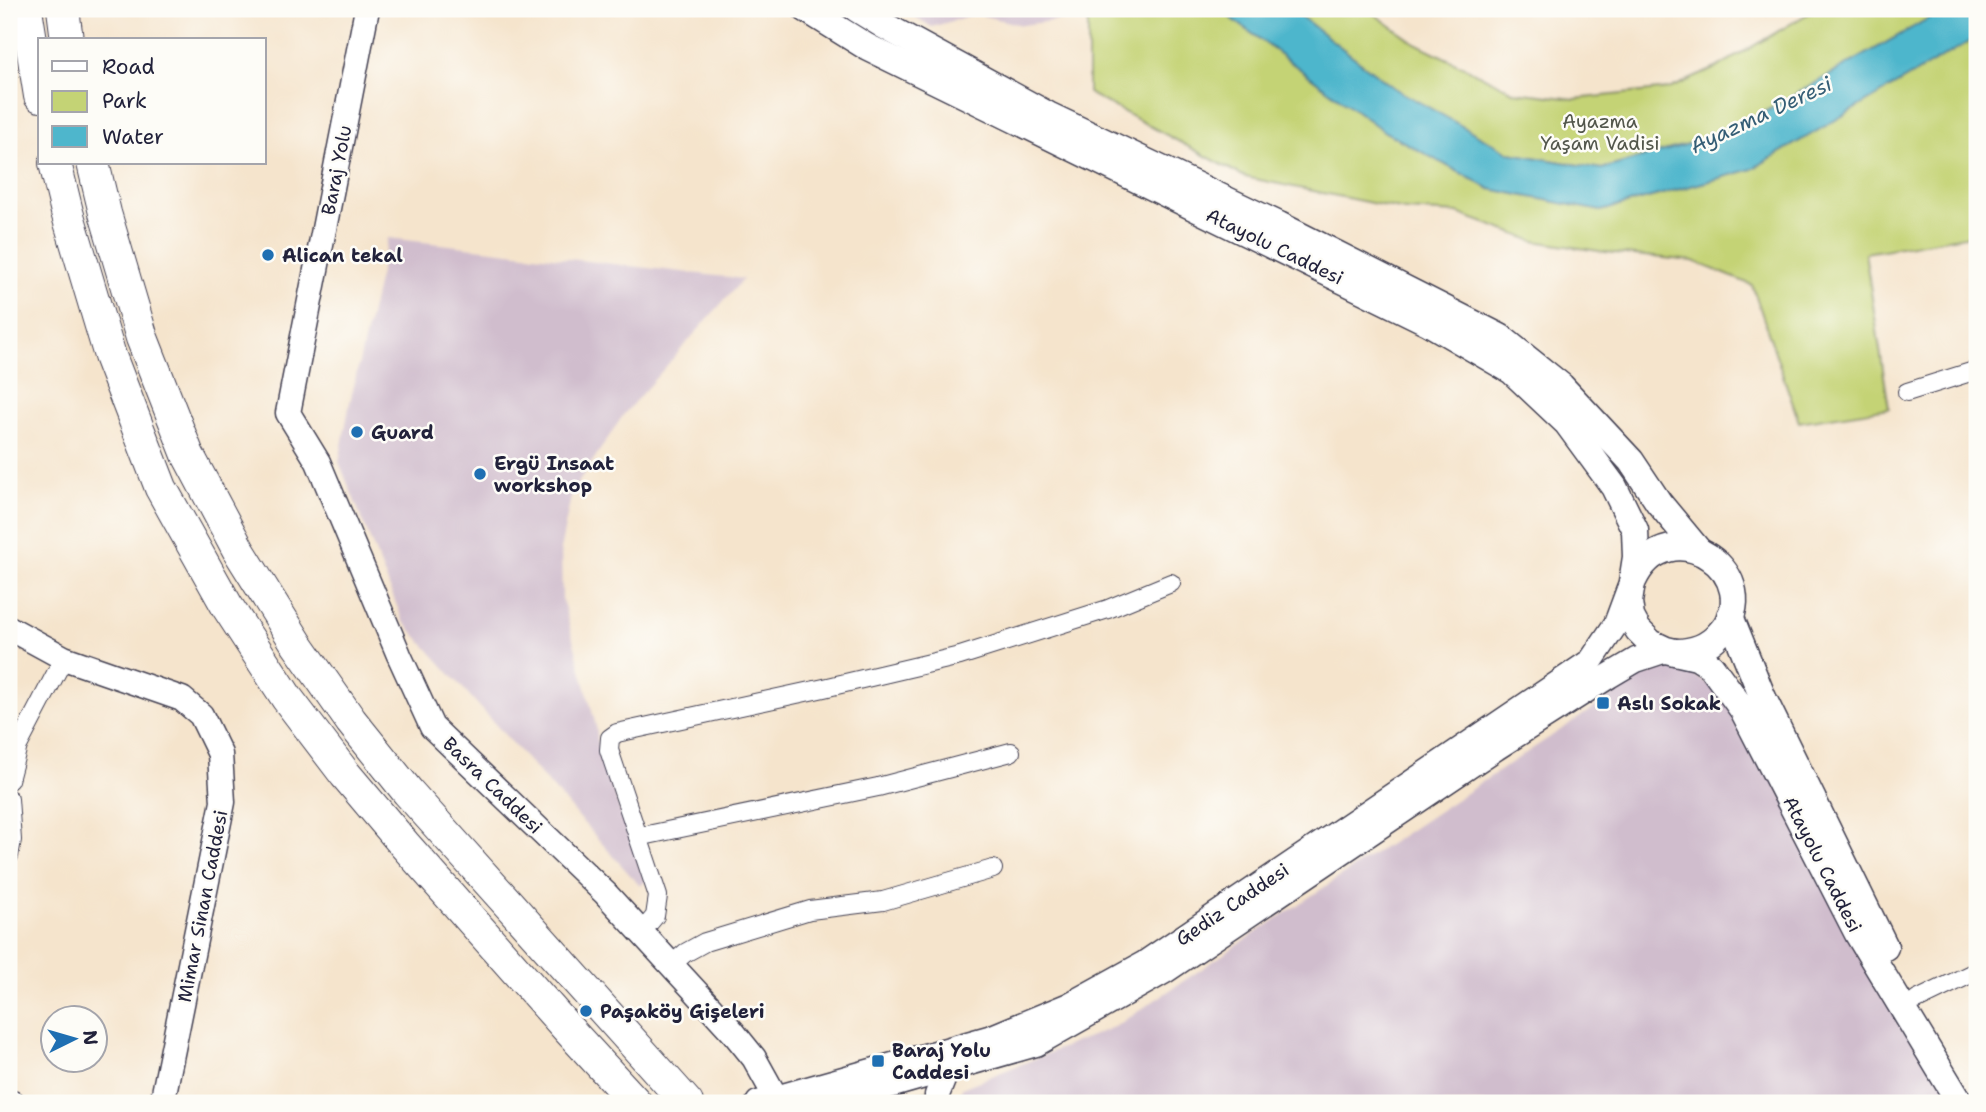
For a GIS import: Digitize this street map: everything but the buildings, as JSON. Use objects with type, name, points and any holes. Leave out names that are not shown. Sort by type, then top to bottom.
[{"type":"highway","points":[[26,9],[38,84]]},
{"type":"highway","points":[[62,9],[67,38]]},
{"type":"highway","points":[[55,164],[110,356],[161,488],[227,606],[287,698],[345,774],[566,1028],[636,1103]]},
{"type":"highway","points":[[93,164],[105,214],[142,338],[188,455],[239,551],[297,644],[351,721],[408,792],[687,1103]]},
{"type":"main road","name":"Baraj Yolu","points":[[288,413],[367,9]]},
{"type":"main road","name":"Atayolu Caddesi","points":[[806,9],[867,47],[1428,322],[1512,371],[1567,423],[1614,487],[1634,530],[1636,557],[1629,602],[1631,617],[1638,630],[1651,643],[1666,650],[1697,657],[1711,666],[1743,710],[1858,934],[1960,1103]]},
{"type":"main road","name":"Atayolu Caddesi","points":[[858,9],[1048,115],[1279,225],[1500,337],[1561,386],[1631,461],[1659,503],[1698,550],[1712,558],[1723,569],[1730,582],[1733,597],[1730,616],[1763,698],[1891,958],[1977,1102]]},
{"type":"main road","name":"Basra Caddesi","points":[[288,413],[318,462],[432,727],[605,893],[671,965],[754,1058],[772,1101]]},
{"type":"main road","points":[[1630,585],[1637,570],[1649,558],[1664,550],[1682,547],[1698,550]]},
{"type":"main road","name":"Gediz Caddesi","points":[[772,1101],[992,1037],[1069,1005],[1145,963],[1591,660],[1616,624],[1630,585]]},
{"type":"main road","points":[[1666,650],[1697,650],[1712,642],[1724,629],[1730,616]]},
{"type":"main road","name":"Mimar Sinan Caddesi","points":[[9,628],[64,658],[182,699],[201,715],[220,754],[223,802],[162,1103]]},
{"type":"main road","name":"Gediz Caddesi","points":[[830,1103],[1036,1044],[1165,971],[1496,748],[1609,676],[1636,660],[1666,650]]},
{"type":"main road","points":[[937,1103],[937,1095],[947,1070]]},
{"type":"street","points":[[1908,392],[1977,370]]},
{"type":"street","points":[[641,933],[655,916],[658,896],[608,750],[610,738],[617,733],[960,656],[1108,609],[1171,583]]},
{"type":"street","points":[[9,780],[13,743],[64,658]]},
{"type":"street","points":[[638,837],[878,787],[1011,752]]},
{"type":"street","points":[[9,799],[12,841],[9,856]]},
{"type":"street","points":[[671,965],[705,942],[810,910],[883,901],[993,869]]},
{"type":"street","points":[[1917,1000],[1977,971]]},
{"type":"shaded area","points":[[902,9],[1088,9],[1088,16],[1022,25],[975,14],[932,27]]},
{"type":"shaded area","points":[[388,238],[743,279],[624,414],[572,492],[561,545],[562,598],[596,726],[599,752],[646,881],[640,886],[403,621],[339,462]]},
{"type":"shaded area","points":[[1676,665],[1723,692],[1958,1103],[955,1103],[962,1088],[1116,1026],[1640,677]]},
{"type":"green space","name":"Ayazma Yaşam Vadisi","points":[[1088,9],[1219,9],[1385,132],[1490,189],[1601,211],[1752,169],[1977,37],[1977,234],[1865,253],[1889,408],[1799,422],[1752,285],[1693,261],[1534,241],[1457,213],[1405,210],[1245,177],[1088,93]]},
{"type":"green space","name":"Ayazma Yaşam Vadisi","points":[[1291,9],[1367,9],[1415,43],[1515,92],[1575,99],[1669,89],[1716,68],[1816,9],[1945,9],[1730,132],[1602,169],[1510,153],[1394,88]]},
{"type":"green space","points":[[931,1090],[929,1103],[879,1103]]},
{"type":"water","name":"Ayazma Deresi","points":[[1219,9],[1291,9],[1394,88],[1510,153],[1602,169],[1730,132],[1945,9],[1977,9],[1977,37],[1752,169],[1601,211],[1490,189],[1385,132]]},
{"type":"place","name":"Alican tekal","points":[[268,255]]},
{"type":"place","name":"Guard","points":[[357,432]]},
{"type":"place","name":"Ergü Insaat workshop","points":[[480,474]]},
{"type":"place","name":"Aslı Sokak","points":[[1603,703]]},
{"type":"place","name":"Paşaköy Gişeleri","points":[[586,1011]]},
{"type":"place","name":"Baraj Yolu Caddesi","points":[[878,1061]]}]
